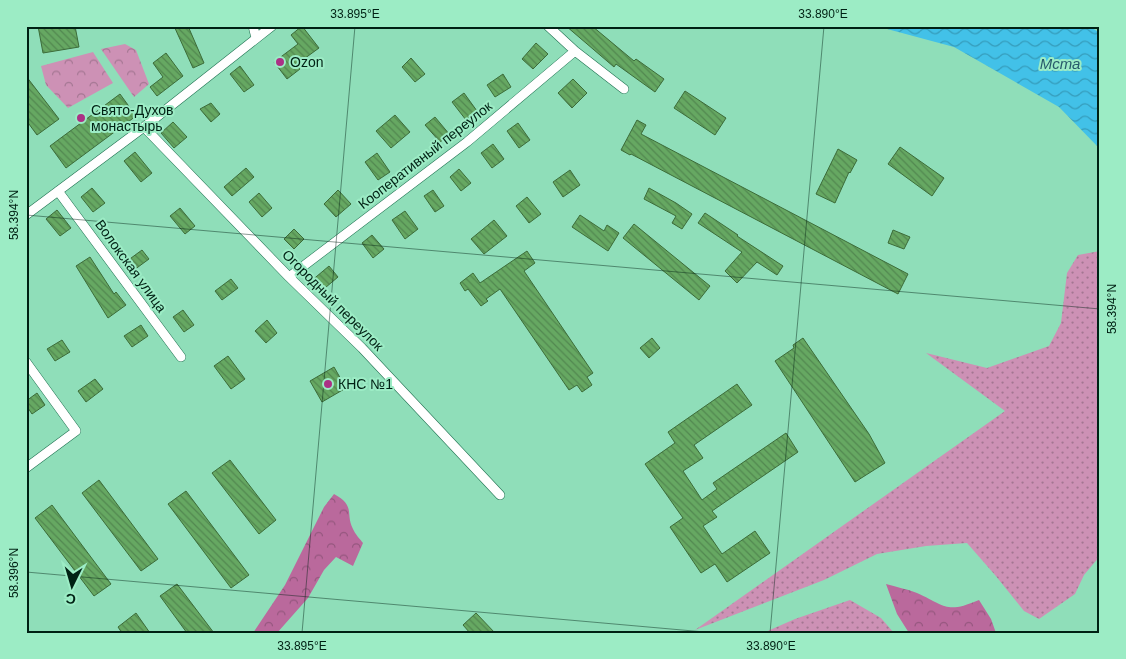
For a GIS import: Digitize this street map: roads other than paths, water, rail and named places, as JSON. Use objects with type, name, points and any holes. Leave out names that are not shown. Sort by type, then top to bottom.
[{"type":"street","points":[[253,26],[256,38]]},
{"type":"street","points":[[26,215],[144,127],[272,26]]},
{"type":"street","points":[[548,26],[575,51],[624,89]]},
{"type":"street","name":"Кооперативный переулок","points":[[289,277],[467,142],[575,51]]},
{"type":"street","name":"Огородный переулок","points":[[144,127],[289,277],[362,348],[500,495]]},
{"type":"street","name":"Волокская улица","points":[[58,191],[181,357]]},
{"type":"street","points":[[26,362],[76,431],[26,468]]},
{"type":"water","name":"Мста","points":[[876,26],[1089,26],[1100,33],[1100,149],[1059,107],[954,47]]},
{"type":"place","name":"Ozon","points":[[280,62]]},
{"type":"place","name":"Свято-Духов монастырь","points":[[81,118]]},
{"type":"place","name":"КНС №1","points":[[328,384]]}]
